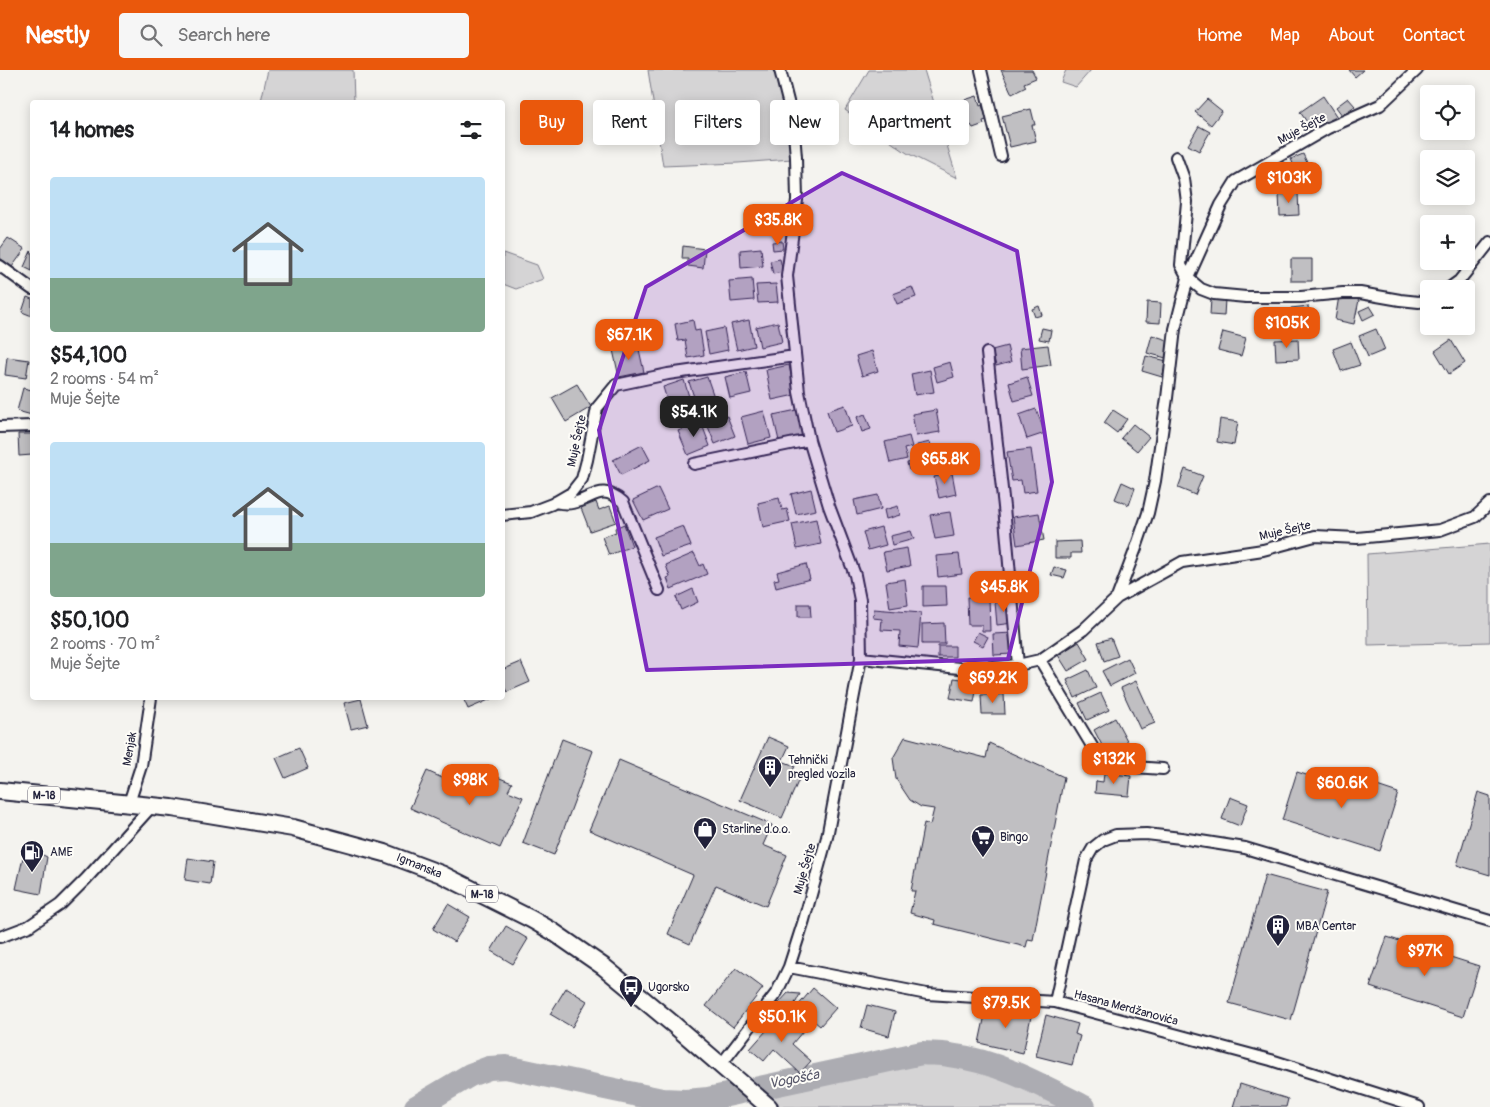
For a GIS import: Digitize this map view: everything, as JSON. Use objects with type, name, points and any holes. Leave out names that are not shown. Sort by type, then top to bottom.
[{"type":"main road","name":"Igmanska","points":[[0,791],[129,803],[229,816],[321,835],[385,853],[441,874],[552,931],[604,967],[768,1106]]},
{"type":"street","name":"Muje Šejte","points":[[720,1066],[777,992],[788,967],[804,920],[827,837],[861,658],[860,600],[855,575],[829,506],[809,440],[799,392],[787,276],[797,200],[796,157],[793,121],[780,70]]},
{"type":"street","points":[[980,70],[1001,156]]},
{"type":"street","name":"Muje Šejte","points":[[1117,598],[1148,513],[1155,482],[1175,328],[1188,278],[1221,205],[1236,181],[1328,128],[1380,105],[1417,70]]},
{"type":"street","name":"Muje Šejte","points":[[1176,157],[1186,190],[1185,234],[1181,265],[1188,278]]},
{"type":"street","points":[[1460,280],[1490,242]]},
{"type":"street","points":[[0,266],[30,288]]},
{"type":"street","points":[[1188,278],[1201,288],[1214,294],[1228,296],[1301,297],[1352,293],[1420,302]]},
{"type":"street","points":[[987,353],[1018,666]]},
{"type":"street","name":"Muje Šejte","points":[[505,514],[531,512],[571,493],[582,479],[597,408],[616,385],[668,374],[795,356]]},
{"type":"street","points":[[0,427],[30,426]]},
{"type":"street","points":[[694,464],[809,440]]},
{"type":"street","points":[[555,502],[571,504],[602,493],[614,494],[623,502],[659,590]]},
{"type":"street","name":"Muje Šejte","points":[[861,658],[969,669],[1018,666],[1040,660],[1083,630],[1117,598],[1182,562],[1263,550],[1315,536],[1357,538],[1440,530],[1475,517],[1490,503]]},
{"type":"street","points":[[1040,660],[1098,756],[1118,766],[1163,769]]},
{"type":"street","name":"Menjak","points":[[129,803],[141,766],[151,700]]},
{"type":"street","points":[[0,937],[29,926],[60,904],[86,879],[152,806]]},
{"type":"street","points":[[1055,1002],[1086,860],[1093,848],[1103,840],[1116,835],[1146,834],[1245,848],[1490,921]]},
{"type":"street","name":"Hasana Merdžanovića","points":[[788,967],[927,994],[1055,1002],[1271,1060],[1419,1107]]},
{"type":"highlighted area","points":[[842,173],[1017,251],[1052,482],[1008,659],[647,670],[599,430],[646,287]]},
{"type":"shaded area","points":[[268,70],[353,70],[354,100],[261,100]]},
{"type":"shaded area","points":[[648,70],[775,70],[782,100],[770,100],[770,145],[790,145],[792,159],[663,166],[660,145],[665,145],[665,100],[653,100]]},
{"type":"shaded area","points":[[869,70],[924,70],[933,100],[851,100]]},
{"type":"shaded area","points":[[1066,70],[1091,70],[1076,87],[1061,82]]},
{"type":"shaded area","points":[[849,103],[849,113],[845,110]]},
{"type":"shaded area","points":[[895,145],[947,145],[957,178],[907,153]]},
{"type":"shaded area","points":[[505,254],[537,265],[543,279],[516,289],[505,285]]},
{"type":"shaded area","points":[[1490,544],[1490,642],[1368,645],[1367,554]]},
{"type":"shaded area","points":[[922,1053],[967,1058],[1002,1068],[1035,1082],[1084,1107],[768,1107],[750,1090]]},
{"type":"building","points":[[1001,70],[1032,70],[1036,78],[1024,83],[1026,87],[1012,94]]},
{"type":"building","points":[[1349,70],[1363,70],[1355,77]]},
{"type":"building","points":[[977,96],[987,120],[983,121],[984,124],[973,128],[971,125],[969,126],[969,100],[964,100]]},
{"type":"building","points":[[1323,96],[1337,117],[1314,132],[1300,112]]},
{"type":"building","points":[[1348,98],[1355,106],[1342,115],[1336,107]]},
{"type":"building","points":[[1207,99],[1222,111],[1211,125],[1195,112]]},
{"type":"building","points":[[1031,109],[1036,141],[1010,147],[1002,116]]},
{"type":"building","points":[[1199,126],[1210,132],[1199,151],[1188,145]]},
{"type":"building","points":[[1303,154],[1309,167],[1297,173],[1291,159]]},
{"type":"building","points":[[1298,193],[1299,215],[1280,216],[1279,194]]},
{"type":"building","points":[[8,238],[25,249],[12,267],[0,258],[0,249]]},
{"type":"building","points":[[782,241],[783,249],[773,250],[772,242]]},
{"type":"building","points":[[683,246],[705,249],[703,268],[688,266],[688,259],[682,259]]},
{"type":"building","points":[[761,248],[763,266],[741,268],[740,250]]},
{"type":"building","points":[[30,253],[30,270],[24,267]]},
{"type":"building","points":[[780,259],[783,272],[773,274],[770,261]]},
{"type":"building","points":[[1291,259],[1312,259],[1312,281],[1291,281]]},
{"type":"building","points":[[752,279],[754,300],[731,302],[729,281]]},
{"type":"building","points":[[776,284],[778,302],[758,303],[756,285]]},
{"type":"building","points":[[912,287],[916,297],[897,304],[893,294]]},
{"type":"building","points":[[1339,296],[1359,300],[1354,324],[1335,320]]},
{"type":"building","points":[[27,297],[30,298],[30,315],[22,312]]},
{"type":"building","points":[[1211,298],[1225,299],[1224,316],[1210,315]]},
{"type":"building","points":[[1147,302],[1161,303],[1160,323],[1146,322]]},
{"type":"building","points":[[1039,306],[1042,315],[1035,317],[1032,309]]},
{"type":"building","points":[[1308,306],[1311,326],[1293,328],[1291,308]]},
{"type":"building","points":[[1370,306],[1375,314],[1363,320],[1359,311]]},
{"type":"building","points":[[693,320],[695,331],[700,330],[704,355],[688,358],[685,340],[678,341],[675,324]]},
{"type":"building","points":[[749,320],[754,346],[737,350],[731,324]]},
{"type":"building","points":[[778,322],[782,342],[760,347],[756,327]]},
{"type":"building","points":[[724,328],[728,350],[709,354],[705,332]]},
{"type":"building","points":[[1042,328],[1051,330],[1049,341],[1039,339]]},
{"type":"building","points":[[1376,329],[1385,350],[1368,357],[1359,336]]},
{"type":"building","points":[[1223,332],[1246,338],[1241,356],[1218,350]]},
{"type":"building","points":[[1152,335],[1171,341],[1166,358],[1147,353]]},
{"type":"building","points":[[1298,339],[1299,359],[1276,360],[1275,340]]},
{"type":"building","points":[[1451,340],[1465,363],[1449,374],[1435,351]]},
{"type":"building","points":[[1351,342],[1360,365],[1341,371],[1333,349]]},
{"type":"building","points":[[638,345],[644,372],[619,377],[613,350]]},
{"type":"building","points":[[1048,345],[1051,365],[1022,369],[1020,348]]},
{"type":"building","points":[[1007,346],[1011,362],[996,366],[992,350]]},
{"type":"building","points":[[872,351],[878,371],[862,376],[856,356]]},
{"type":"building","points":[[1146,356],[1167,361],[1162,377],[1142,371]]},
{"type":"building","points":[[7,357],[29,360],[26,378],[5,375]]},
{"type":"building","points":[[950,362],[954,377],[937,382],[933,367]]},
{"type":"building","points":[[789,365],[795,395],[772,400],[766,370]]},
{"type":"building","points":[[930,370],[934,392],[915,395],[911,374]]},
{"type":"building","points":[[746,372],[751,393],[730,398],[725,377]]},
{"type":"building","points":[[707,377],[714,397],[696,403],[689,382]]},
{"type":"building","points":[[1027,377],[1033,396],[1014,401],[1009,383]]},
{"type":"building","points":[[684,380],[690,400],[669,407],[663,387]]},
{"type":"building","points":[[577,384],[591,407],[566,422],[552,398]]},
{"type":"building","points":[[23,388],[30,390],[30,414],[17,411]]},
{"type":"building","points":[[845,405],[852,426],[834,432],[827,411]]},
{"type":"building","points":[[1036,409],[1045,433],[1027,439],[1019,415]]},
{"type":"building","points":[[797,410],[803,436],[779,441],[773,415]]},
{"type":"building","points":[[936,410],[940,432],[916,436],[912,414]]},
{"type":"building","points":[[1113,410],[1127,419],[1117,433],[1104,423]]},
{"type":"building","points":[[764,411],[771,438],[748,444],[741,417]]},
{"type":"building","points":[[865,414],[871,429],[862,432],[857,417]]},
{"type":"building","points":[[727,416],[735,436],[715,444],[707,424]]},
{"type":"building","points":[[1220,419],[1238,422],[1234,445],[1217,442]]},
{"type":"building","points":[[701,422],[710,446],[688,455],[678,431]]},
{"type":"building","points":[[1133,424],[1149,437],[1137,451],[1121,438]]},
{"type":"building","points":[[18,434],[30,434],[30,455],[19,456]]},
{"type":"building","points":[[909,436],[912,447],[904,449],[907,459],[890,463],[885,442]]},
{"type":"building","points":[[930,442],[936,463],[922,467],[917,445]]},
{"type":"building","points":[[642,445],[650,460],[621,475],[613,460]]},
{"type":"building","points":[[1031,449],[1037,491],[1023,493],[1021,480],[1012,481],[1007,452]]},
{"type":"building","points":[[918,461],[920,468],[909,470],[907,463]]},
{"type":"building","points":[[1185,469],[1203,476],[1195,495],[1178,488]]},
{"type":"building","points":[[952,473],[956,494],[939,498],[934,477]]},
{"type":"building","points":[[1122,482],[1135,488],[1129,505],[1115,499]]},
{"type":"building","points":[[658,488],[668,509],[643,520],[633,500]]},
{"type":"building","points":[[811,489],[816,510],[796,514],[791,494]]},
{"type":"building","points":[[878,495],[881,509],[857,515],[854,500]]},
{"type":"building","points":[[779,498],[782,510],[787,509],[790,521],[763,527],[758,503]]},
{"type":"building","points":[[596,502],[599,510],[610,506],[616,522],[590,531],[581,508]]},
{"type":"building","points":[[898,506],[900,515],[886,519],[884,510]]},
{"type":"building","points":[[950,512],[954,536],[935,539],[930,515]]},
{"type":"building","points":[[1039,513],[1044,540],[1017,545],[1013,517]]},
{"type":"building","points":[[816,519],[821,544],[797,549],[792,524]]},
{"type":"building","points":[[624,524],[632,546],[609,555],[602,537],[616,532],[615,528]]},
{"type":"building","points":[[683,526],[691,546],[661,556],[654,537]]},
{"type":"building","points":[[881,527],[886,545],[868,550],[863,532]]},
{"type":"building","points":[[911,531],[914,539],[892,545],[890,536]]},
{"type":"building","points":[[1080,541],[1081,553],[1071,553],[1071,558],[1055,558],[1055,542]]},
{"type":"building","points":[[907,548],[910,566],[887,570],[883,552]]},
{"type":"building","points":[[694,553],[700,566],[703,564],[707,574],[671,589],[667,578],[670,577],[666,565]]},
{"type":"building","points":[[959,554],[962,574],[938,577],[936,556]]},
{"type":"building","points":[[806,564],[810,579],[776,588],[774,580],[779,579],[777,572]]},
{"type":"building","points":[[1054,567],[1067,570],[1064,578],[1051,575]]},
{"type":"building","points":[[905,579],[908,605],[890,608],[886,582]]},
{"type":"building","points":[[923,586],[946,586],[947,606],[923,607]]},
{"type":"building","points":[[693,589],[698,602],[681,610],[676,597]]},
{"type":"building","points":[[967,597],[989,597],[990,631],[982,631],[982,625],[968,625]]},
{"type":"building","points":[[1010,601],[1013,623],[997,625],[995,602]]},
{"type":"building","points":[[798,604],[810,604],[811,617],[798,617]]},
{"type":"building","points":[[874,609],[921,613],[918,648],[899,646],[900,631],[881,630],[882,619],[873,618]]},
{"type":"building","points":[[944,623],[945,644],[922,644],[922,624]]},
{"type":"building","points":[[978,632],[988,637],[983,646],[973,641]]},
{"type":"building","points":[[1013,633],[1013,654],[994,655],[993,634]]},
{"type":"building","points":[[1111,638],[1118,656],[1104,661],[1098,642]]},
{"type":"building","points":[[1079,642],[1089,659],[1068,671],[1058,655]]},
{"type":"building","points":[[938,646],[955,646],[955,657],[938,657]]},
{"type":"building","points":[[1128,658],[1135,673],[1110,686],[1102,671]]},
{"type":"building","points":[[521,662],[530,682],[507,692],[505,688],[505,669]]},
{"type":"building","points":[[1088,670],[1096,688],[1075,698],[1067,680]]},
{"type":"building","points":[[954,678],[978,681],[974,702],[950,698]]},
{"type":"building","points":[[1136,681],[1155,723],[1140,729],[1121,688]]},
{"type":"building","points":[[1101,693],[1109,710],[1087,720],[1079,703]]},
{"type":"building","points":[[1004,694],[1005,714],[982,714],[981,695]]},
{"type":"building","points":[[361,700],[368,725],[351,729],[344,703]]},
{"type":"building","points":[[464,700],[489,700],[468,709]]},
{"type":"building","points":[[1115,718],[1130,746],[1114,754],[1109,746],[1104,749],[1094,730]]},
{"type":"building","name":"Tehnički pregled vozila","points":[[768,737],[789,746],[782,761],[795,766],[792,773],[800,777],[782,818],[740,800]]},
{"type":"building","name":"Bingo","points":[[905,737],[986,758],[989,743],[1064,777],[1033,940],[1028,939],[1026,947],[934,924],[935,920],[910,913],[915,891],[911,891],[924,823],[930,825],[934,809],[921,807],[910,800],[896,779],[893,758]]},
{"type":"building","points":[[562,739],[593,751],[554,855],[523,843]]},
{"type":"building","points":[[299,748],[308,768],[285,778],[276,758]]},
{"type":"building","name":"Starline d.o.o.","points":[[619,760],[772,825],[763,845],[787,855],[766,906],[716,885],[690,944],[668,934],[693,875],[589,830]]},
{"type":"building","points":[[427,771],[466,789],[472,775],[487,781],[490,774],[512,783],[508,791],[523,797],[500,848],[410,808]]},
{"type":"building","points":[[1297,772],[1337,785],[1341,774],[1398,793],[1380,851],[1282,820]]},
{"type":"building","points":[[1104,773],[1131,776],[1129,796],[1095,793],[1096,781],[1103,782]]},
{"type":"building","points":[[1478,792],[1490,796],[1490,875],[1457,865]]},
{"type":"building","points":[[1230,797],[1248,804],[1240,826],[1222,819]]},
{"type":"building","name":"AME","points":[[35,851],[47,857],[41,894],[16,889],[24,853]]},
{"type":"building","points":[[188,858],[213,862],[210,884],[185,880]]},
{"type":"building","name":"MBA Centar","points":[[1265,875],[1327,892],[1291,1020],[1229,1003]]},
{"type":"building","points":[[448,904],[470,917],[454,942],[433,929]]},
{"type":"building","points":[[506,926],[528,939],[513,964],[491,951]]},
{"type":"building","points":[[1387,937],[1479,966],[1463,1017],[1370,987]]},
{"type":"building","points":[[736,968],[763,988],[733,1027],[706,1006]]},
{"type":"building","points":[[566,988],[587,1001],[572,1027],[550,1014]]},
{"type":"building","points":[[813,988],[836,1008],[820,1026],[797,1007]]},
{"type":"building","points":[[788,993],[800,994],[796,1002],[785,1013],[778,1004]]},
{"type":"building","points":[[867,1005],[895,1012],[889,1036],[861,1028]]},
{"type":"building","points":[[1008,1007],[1032,1012],[1023,1053],[979,1043],[986,1010],[1006,1014]]},
{"type":"building","points":[[782,1013],[803,1031],[792,1044],[811,1061],[800,1073],[774,1049],[764,1061],[750,1049]]},
{"type":"building","points":[[1046,1015],[1078,1024],[1075,1034],[1080,1036],[1072,1065],[1036,1056]]},
{"type":"building","points":[[1240,1084],[1288,1099],[1286,1107],[1233,1107]]},
{"type":"waterway","name":"Vogošća","points":[[416,1107],[470,1075],[489,1068],[506,1067],[662,1100],[686,1101],[708,1099],[922,1053],[967,1058],[1002,1068],[1035,1082],[1084,1107]]},
{"type":"place","name":"Tehnički pregled vozila","points":[[770,788]]},
{"type":"place","name":"Starline d.o.o.","points":[[705,850]]},
{"type":"place","name":"Bingo","points":[[983,858]]},
{"type":"place","name":"AME","points":[[32,873]]},
{"type":"place","name":"MBA Centar","points":[[1278,947]]},
{"type":"place","name":"Ugorsko","points":[[631,1008]]}]
